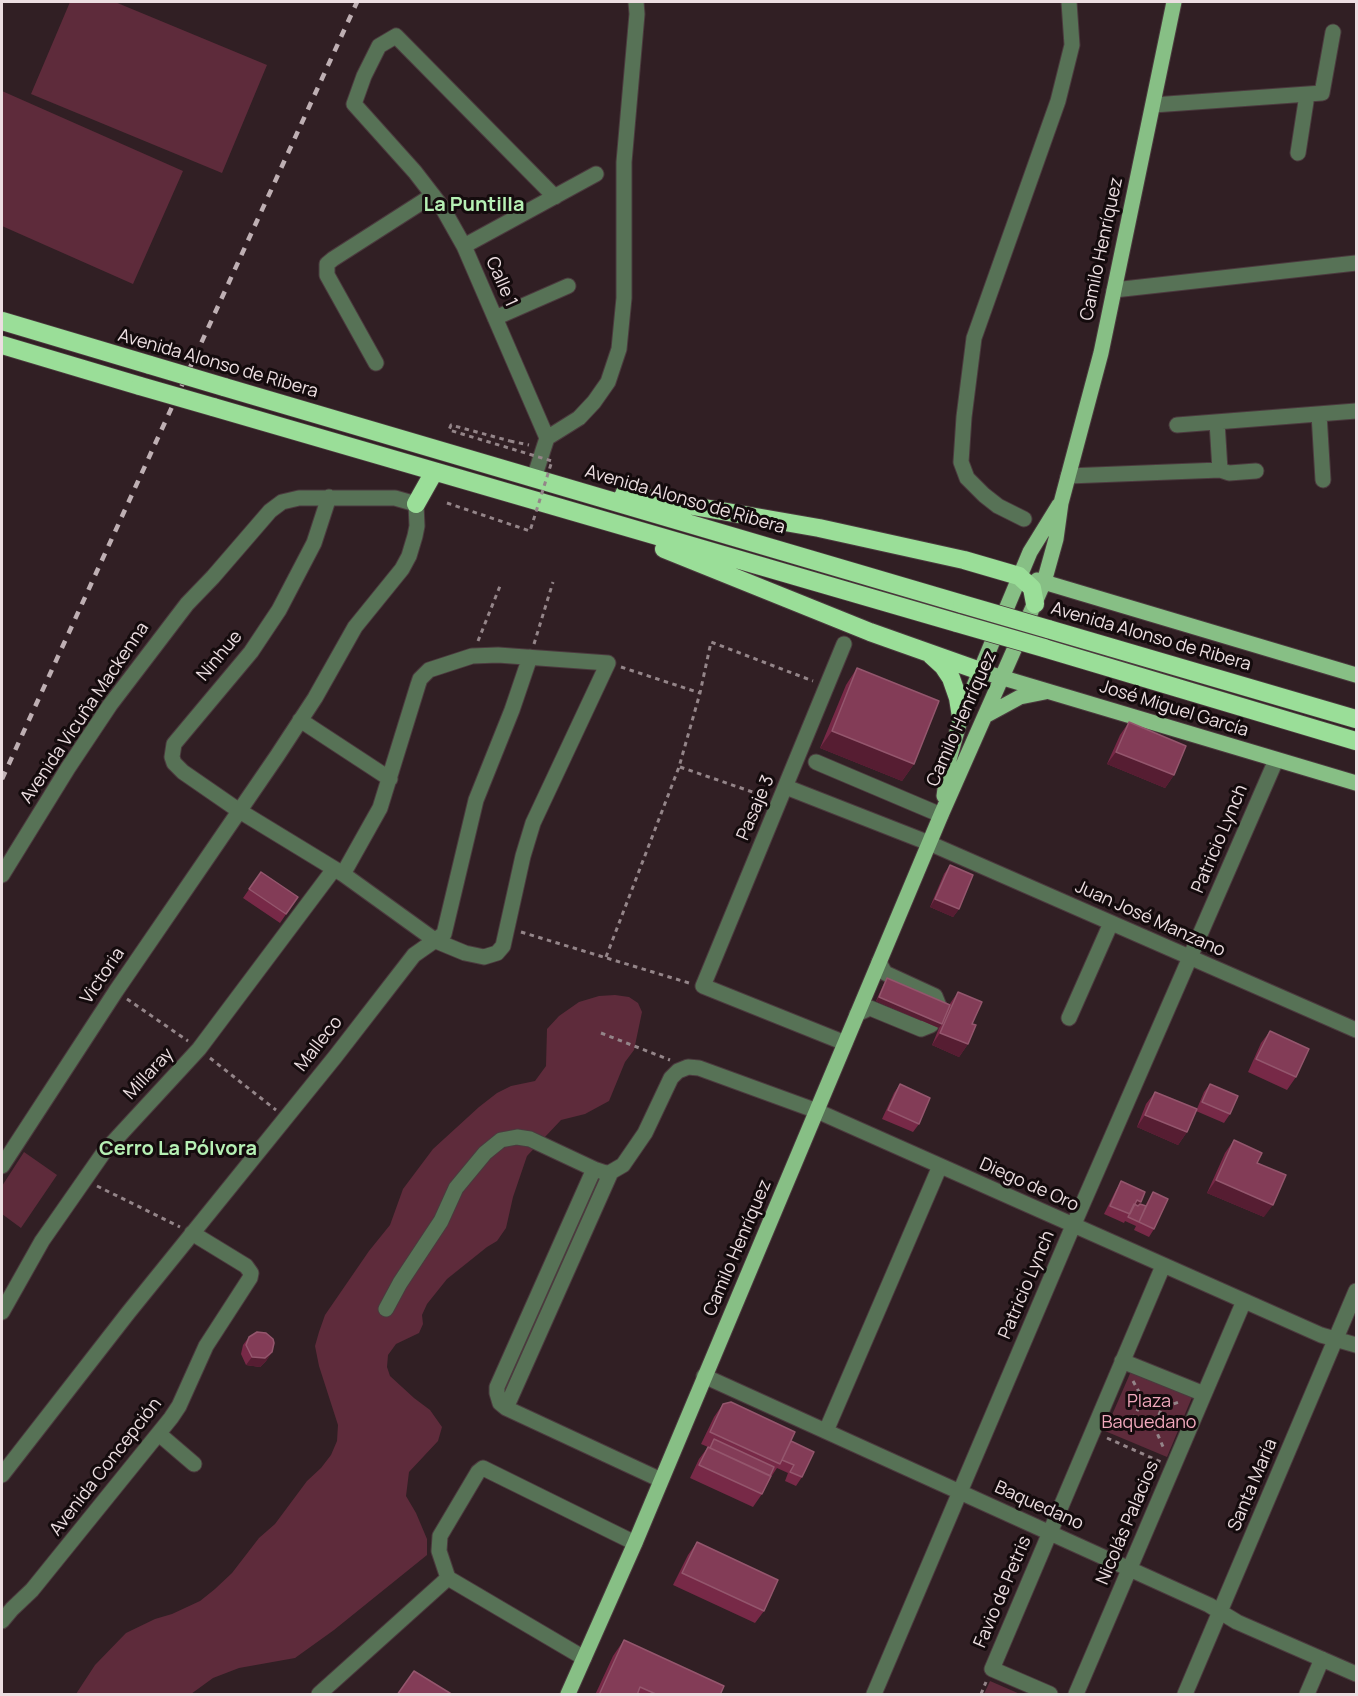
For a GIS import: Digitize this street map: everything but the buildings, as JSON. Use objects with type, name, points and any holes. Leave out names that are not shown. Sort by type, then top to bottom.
[{"type":"highway","name":"Avenida Alonso de Ribera","points":[[2,321],[1356,719]]},
{"type":"highway","points":[[2,345],[1356,741]]},
{"type":"highway","points":[[416,504],[434,472]]},
{"type":"highway","points":[[542,480],[830,530],[964,560],[1019,576],[1032,588],[1035,604]]},
{"type":"highway","points":[[561,510],[980,671]]},
{"type":"highway","points":[[927,652],[943,666],[951,678],[958,698],[961,717]]},
{"type":"main road","name":"Camilo Henríquez","points":[[568,1695],[929,843],[1044,582],[1056,539],[1061,502],[1095,374],[1114,290],[1174,2]]},
{"type":"main road","name":"Camilo Henríquez","points":[[941,815],[949,760],[961,717],[1019,576],[1033,546],[1061,502]]},
{"type":"main road","points":[[1019,576],[1356,675]]},
{"type":"main road","points":[[989,648],[993,663],[1002,676]]},
{"type":"main road","name":"José Miguel García","points":[[980,671],[1356,783]]},
{"type":"main road","points":[[985,716],[1020,697],[1047,691]]},
{"type":"street","points":[[542,480],[543,442],[579,418],[594,402],[608,382],[619,349],[624,298],[624,162],[637,14],[636,2]]},
{"type":"street","points":[[1024,519],[999,506],[967,478],[961,462],[964,417],[974,338],[1058,101],[1072,45],[1069,2]]},
{"type":"street","points":[[1152,105],[1322,93],[1333,32]]},
{"type":"street","name":"Calle 1","points":[[543,442],[495,318],[464,246],[433,195],[354,104],[364,76],[379,46],[396,36],[555,197]]},
{"type":"street","points":[[1299,153],[1307,95]]},
{"type":"street","points":[[464,246],[596,174]]},
{"type":"street","points":[[376,363],[327,275],[327,264],[433,195]]},
{"type":"street","points":[[1114,290],[1356,263]]},
{"type":"street","points":[[495,318],[568,286]]},
{"type":"street","points":[[1177,425],[1356,411]]},
{"type":"street","points":[[1319,414],[1323,480]]},
{"type":"street","points":[[1217,422],[1220,470]]},
{"type":"street","points":[[1068,476],[1220,470],[1228,473],[1256,471]]},
{"type":"street","points":[[329,497],[395,498],[416,504]]},
{"type":"street","name":"Avenida Vicuña Mackenna","points":[[2,875],[110,705],[164,632],[270,511],[290,499],[329,497]]},
{"type":"street","name":"Ninhue","points":[[238,810],[177,768],[172,757],[172,748],[251,652],[279,610],[314,543],[329,497]]},
{"type":"street","name":"Victoria","points":[[2,1166],[116,991],[300,720],[355,627],[406,562],[417,526],[416,504]]},
{"type":"street","name":"Pasaje 3","points":[[703,986],[844,644]]},
{"type":"street","points":[[238,810],[339,871],[436,941],[465,953],[484,957],[497,953],[503,946],[523,856],[533,823],[608,663],[498,655],[472,656]]},
{"type":"street","name":"Millaray","points":[[2,1312],[42,1241],[84,1180],[120,1134],[199,1049],[367,833],[380,808],[390,779],[420,679],[435,667],[472,656]]},
{"type":"street","name":"Malleco","points":[[2,1475],[418,950],[444,934],[476,801],[530,657]]},
{"type":"street","points":[[300,720],[390,779]]},
{"type":"street","name":"Patricio Lynch","points":[[874,1695],[1073,1226],[1276,760]]},
{"type":"street","points":[[816,762],[941,815]]},
{"type":"street","name":"Juan José Manzano","points":[[783,794],[929,843],[1356,1029]]},
{"type":"street","points":[[1069,1018],[1111,923]]},
{"type":"street","points":[[879,962],[885,973],[897,983],[920,994],[935,996],[939,1006]]},
{"type":"street","points":[[703,986],[845,1043]]},
{"type":"street","points":[[857,1014],[870,1008],[886,1010],[909,1020],[921,1029],[931,1025]]},
{"type":"street","name":"Diego de Oro","points":[[611,1172],[623,1165],[639,1144],[674,1074],[683,1068],[699,1068],[817,1111],[1321,1335],[1356,1345]]},
{"type":"street","points":[[386,1309],[400,1283],[441,1221],[456,1188],[485,1153],[501,1140],[517,1137],[530,1139],[601,1173],[611,1172],[506,1408]]},
{"type":"street","points":[[826,1431],[940,1166]]},
{"type":"street","points":[[594,1169],[497,1387],[498,1398],[506,1408],[661,1480]]},
{"type":"street","name":"Avenida Concepción","points":[[2,1621],[32,1590],[159,1434],[179,1406],[198,1361],[244,1287],[250,1273],[246,1266],[192,1233]]},
{"type":"street","name":"Favio de Petris","points":[[1050,1695],[992,1669],[1163,1266]]},
{"type":"street","name":"Santa María","points":[[1185,1695],[1356,1291]]},
{"type":"street","name":"Nicolás Palacios","points":[[1076,1695],[1244,1301]]},
{"type":"street","points":[[1122,1361],[1204,1394]]},
{"type":"street","name":"Baquedano","points":[[704,1376],[1130,1569],[1237,1622],[1356,1674]]},
{"type":"street","points":[[159,1434],[194,1464]]},
{"type":"street","points":[[584,1658],[448,1578],[439,1551],[440,1536],[478,1472],[483,1468],[634,1543]]},
{"type":"street","points":[[319,1695],[448,1578]]},
{"type":"street","points":[[1306,1695],[1322,1659]]},
{"type":"path","points":[[447,504],[530,531],[552,461],[449,430],[451,425],[510,441],[543,442]]},
{"type":"path","points":[[530,657],[553,582]]},
{"type":"path","points":[[472,656],[500,586]]},
{"type":"path","points":[[606,957],[679,767],[700,693],[711,642],[827,686]]},
{"type":"path","points":[[608,663],[700,693]]},
{"type":"path","points":[[679,767],[783,794]]},
{"type":"path","points":[[507,928],[703,986]]},
{"type":"path","points":[[601,1033],[665,1058]]},
{"type":"path","points":[[84,1180],[192,1233]]},
{"type":"path","points":[[1092,1432],[1134,1417],[1143,1399]]},
{"type":"path","points":[[1154,1426],[1162,1408]]},
{"type":"path","points":[[1134,1417],[1154,1426],[1173,1468]]},
{"type":"path","points":[[1092,1432],[1173,1468]]},
{"type":"green space","points":[[70,2],[115,2],[267,65],[222,173],[31,94]]},
{"type":"green space","points":[[2,91],[183,171],[133,284],[2,226]]},
{"type":"green space","points":[[599,996],[629,997],[638,1003],[642,1012],[634,1050],[625,1062],[609,1101],[585,1114],[561,1120],[527,1156],[513,1197],[506,1228],[497,1241],[447,1279],[427,1304],[422,1315],[423,1324],[419,1333],[396,1344],[388,1355],[387,1367],[390,1376],[430,1410],[442,1427],[438,1441],[409,1472],[406,1496],[427,1539],[427,1555],[334,1630],[295,1658],[239,1668],[213,1678],[191,1694],[76,1694],[95,1665],[126,1633],[200,1601],[215,1589],[232,1573],[259,1538],[275,1524],[307,1481],[321,1468],[331,1455],[337,1441],[338,1425],[319,1366],[315,1346],[319,1332],[325,1315],[369,1251],[390,1225],[403,1189],[433,1149],[479,1107],[497,1093],[511,1086],[535,1081],[546,1066],[547,1029],[559,1016],[579,1002]]},
{"type":"green space","points":[[24,1152],[57,1175],[21,1228],[2,1214],[2,1186]]},
{"type":"green space","name":"Plaza Baquedano","points":[[1132,1369],[1193,1395],[1167,1457],[1105,1431]]},
{"type":"green space","points":[[990,1681],[1020,1694],[984,1694]]},
{"type":"railway","points":[[2,779],[357,2]]},
{"type":"district","name":"La Puntilla","points":[[474,205]]},
{"type":"district","name":"Cerro La Pólvora","points":[[178,1149]]}]
